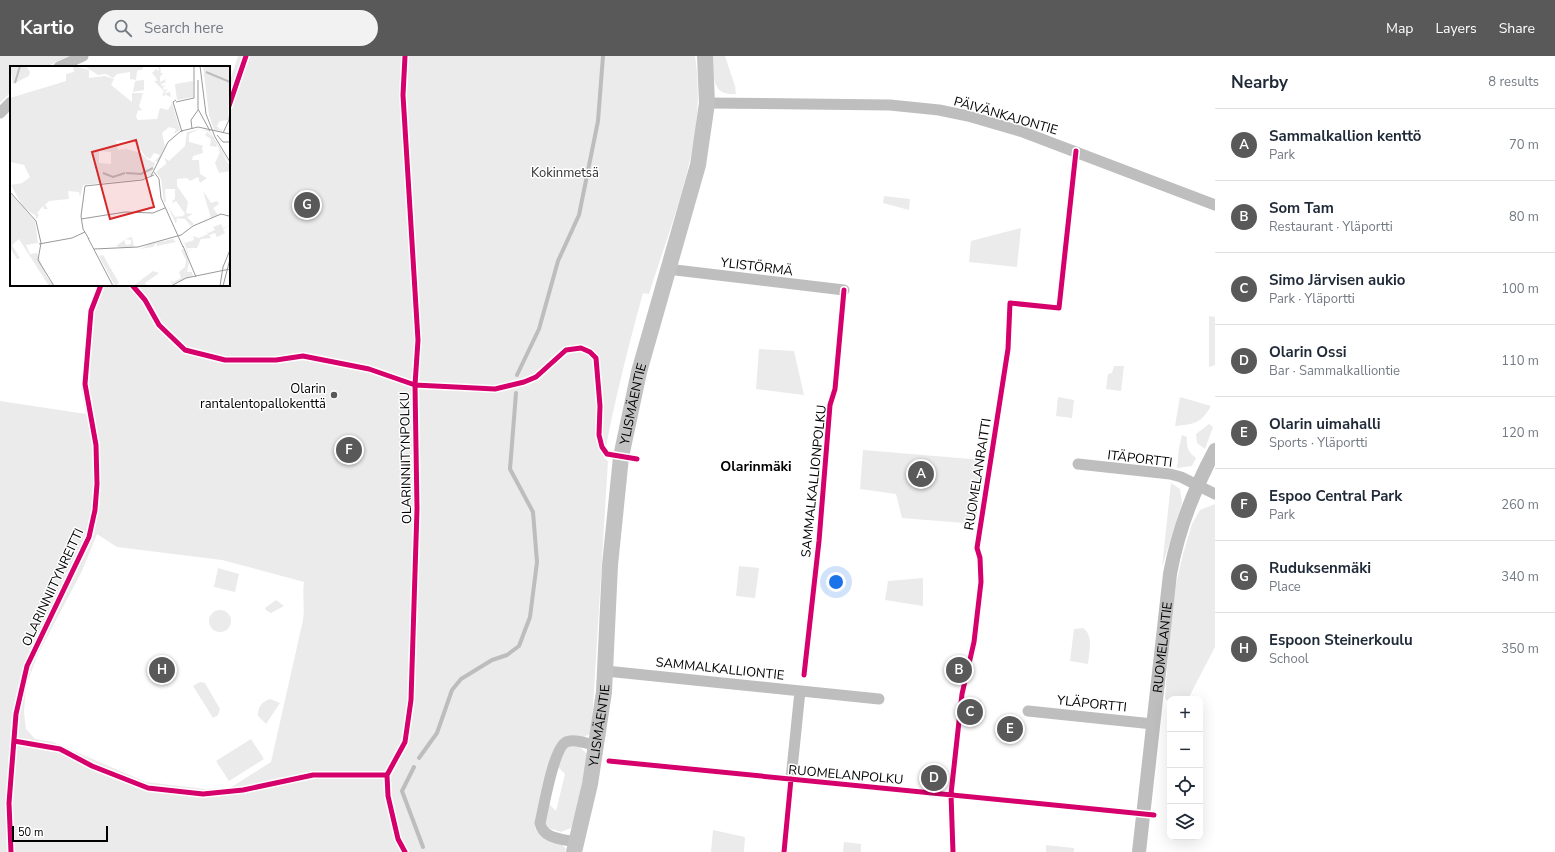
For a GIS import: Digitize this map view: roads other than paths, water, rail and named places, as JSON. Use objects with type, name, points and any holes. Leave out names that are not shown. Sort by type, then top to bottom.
[{"type":"main road","name":"YLISMÄENTIE","points":[[575,847],[590,784],[597,746],[606,671],[610,565],[620,456],[639,372],[667,269],[689,203],[698,165],[707,103],[705,56]]},
{"type":"street","points":[[61,66],[83,56]]},
{"type":"street","points":[[0,113],[10,103]]},
{"type":"street","name":"PÄIVÄNKAJONTIE","points":[[707,103],[882,104],[939,110],[972,117],[1023,132],[1215,205]]},
{"type":"street","name":"YLISTÖRMÄ","points":[[667,269],[844,290]]},
{"type":"street","name":"RUOMELANTIE","points":[[1139,852],[1160,644],[1170,574],[1178,538],[1197,485],[1215,450]]},
{"type":"street","name":"ITÄPORTTI","points":[[1078,464],[1170,474],[1181,477],[1215,494]]},
{"type":"street","name":"SAMMALKALLIONTIE","points":[[606,671],[879,699]]},
{"type":"street","points":[[791,780],[800,691]]},
{"type":"street","name":"YLÄPORTTI","points":[[1028,711],[1153,724]]},
{"type":"street","points":[[575,847],[541,830],[540,823],[558,750],[567,741],[597,746]]},
{"type":"waterway","points":[[517,375],[539,329],[558,261],[579,215],[598,121],[603,56]]},
{"type":"waterway","points":[[419,758],[437,733],[452,690],[461,679],[492,660],[507,655],[519,646],[530,617],[537,562],[533,512],[510,469],[516,393]]},
{"type":"waterway","points":[[414,767],[402,791],[423,847]]},
{"type":"place","name":"Ruduksenmäki","points":[[307,205]]},
{"type":"place","name":"Olarin rantalentopallokenttä","points":[[334,395]]},
{"type":"place","name":"Espoo Central Park","points":[[349,450]]},
{"type":"place","name":"Sammalkallion kenttö","points":[[921,474]]},
{"type":"place","name":"Espoon Steinerkoulu","points":[[162,670]]},
{"type":"place","name":"Som Tam","points":[[959,670]]},
{"type":"place","name":"Simo Järvisen aukio","points":[[970,712]]},
{"type":"place","name":"Olarin uimahalli","points":[[1010,729]]},
{"type":"place","name":"Olarin Ossi","points":[[934,778]]},
{"type":"district","name":"Olarinmäki","points":[[756,466]]},
{"type":"park label","name":"Kokinmetsä","points":[[565,172]]}]
